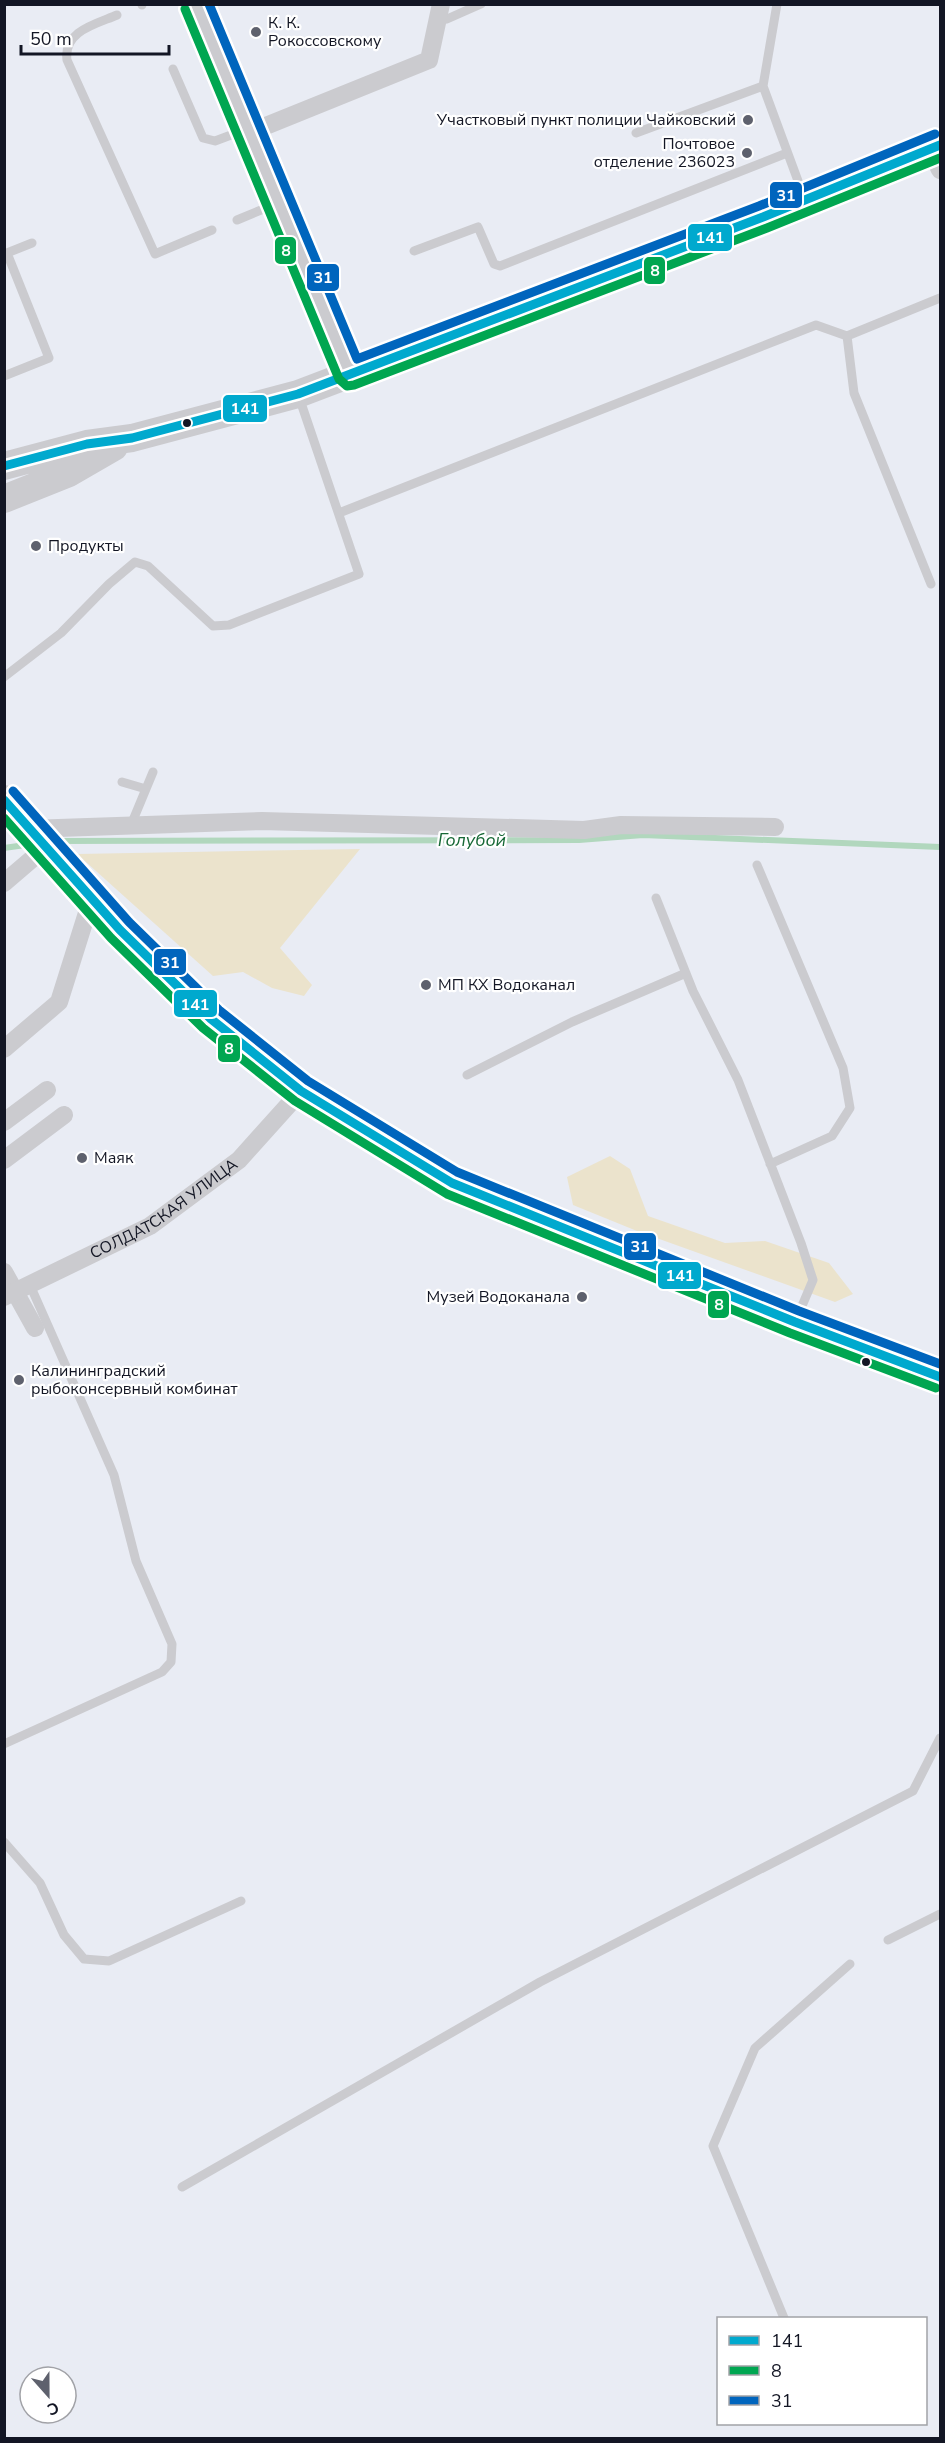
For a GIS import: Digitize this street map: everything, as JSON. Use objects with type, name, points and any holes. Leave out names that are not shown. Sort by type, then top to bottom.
[{"type":"main road","points":[[196,4],[350,374]]},
{"type":"main road","points":[[4,466],[87,444],[132,438],[298,394],[807,198],[937,155]]},
{"type":"main road","points":[[4,499],[69,473],[132,438]]},
{"type":"main road","points":[[4,800],[41,842],[92,909],[212,1019],[301,1091],[452,1182],[795,1322],[940,1377]]},
{"type":"street","points":[[250,130],[429,60],[439,12]]},
{"type":"street","points":[[4,883],[41,842],[131,825],[262,821],[584,830],[621,825],[774,827]]},
{"type":"street","points":[[4,1049],[59,1002],[92,909]]},
{"type":"street","points":[[4,1122],[47,1090]]},
{"type":"street","name":"СОЛДАТСКАЯ УЛИЦА","points":[[16,1291],[150,1226],[239,1160],[301,1091]]},
{"type":"street","points":[[4,1160],[64,1115]]},
{"type":"street","points":[[4,1272],[36,1328]]},
{"type":"lane","points":[[439,12],[447,19],[481,4]]},
{"type":"lane","points":[[777,4],[763,86],[801,189],[807,198]]},
{"type":"lane","points":[[117,15],[85,28],[71,38],[65,51],[67,60],[155,254],[212,230]]},
{"type":"lane","points":[[173,69],[203,138],[215,141],[250,130]]},
{"type":"lane","points":[[636,133],[763,86]]},
{"type":"lane","points":[[414,252],[478,227],[494,264],[500,266],[787,153]]},
{"type":"lane","points":[[237,220],[280,202]]},
{"type":"lane","points":[[4,376],[49,358],[7,253],[32,243]]},
{"type":"lane","points":[[339,513],[816,325],[847,336],[940,298]]},
{"type":"lane","points":[[847,336],[854,393],[932,584]]},
{"type":"lane","points":[[4,677],[61,633],[109,584],[135,562],[148,566],[213,626],[229,625],[358,574],[298,394]]},
{"type":"lane","points":[[131,825],[153,772]]},
{"type":"lane","points":[[122,782],[146,789]]},
{"type":"lane","points":[[757,864],[843,1068],[850,1108],[832,1136],[770,1164]]},
{"type":"lane","points":[[656,898],[686,973],[738,1080],[813,1280],[795,1322]]},
{"type":"lane","points":[[467,1075],[572,1022],[686,973]]},
{"type":"lane","points":[[4,1744],[162,1672],[171,1662],[172,1644],[136,1561],[114,1475],[16,1291]]},
{"type":"lane","points":[[182,2187],[540,1982],[913,1791],[940,1738]]},
{"type":"lane","points":[[4,1842],[39,1883],[64,1935],[84,1959],[109,1961],[241,1901]]},
{"type":"lane","points":[[888,1940],[940,1914]]},
{"type":"lane","points":[[783,2317],[713,2146],[755,2048],[850,1964]]},
{"type":"shaded area","points":[[360,849],[280,948],[312,985],[304,996],[272,988],[243,972],[213,976],[77,854]]},
{"type":"shaded area","points":[[610,1156],[630,1169],[648,1216],[725,1243],[765,1241],[829,1263],[853,1294],[835,1302],[637,1231],[573,1205],[567,1177]]},
{"type":"waterway","name":"Голубой","points":[[54,841],[579,840],[643,835],[940,847]]},
{"type":"waterway","name":"Голубой","points":[[4,848],[32,844]]},
{"type":"transit line","name":"31","points":[[209,4],[357,359],[759,206],[935,134]]},
{"type":"transit line","name":"8","points":[[185,9],[339,379],[347,386],[767,228],[940,158]]},
{"type":"transit line","name":"141","points":[[4,466],[87,444],[132,438],[298,394],[763,217],[940,145]]},
{"type":"transit line","name":"31","points":[[13,791],[129,922],[219,1010],[308,1081],[457,1172],[799,1311],[940,1364]]},
{"type":"transit line","name":"141","points":[[4,800],[120,930],[211,1019],[301,1091],[452,1183],[795,1322],[940,1377]]},
{"type":"transit line","name":"8","points":[[4,818],[111,938],[203,1028],[295,1101],[447,1194],[790,1333],[936,1388]]},
{"type":"place","name":"К. К. Рокоссовскому","points":[[256,32]]},
{"type":"place","name":"Участковый пункт полиции Чайковский","points":[[748,120]]},
{"type":"place","name":"Почтовое отделение 236023","points":[[747,153]]},
{"type":"place","name":"Продукты","points":[[36,546]]},
{"type":"place","name":"МП КХ Водоканал","points":[[426,985]]},
{"type":"place","name":"Маяк","points":[[82,1158]]},
{"type":"place","name":"Музей Водоканала","points":[[582,1297]]},
{"type":"place","name":"Калининградский рыбоконсервный комбинат","points":[[19,1380]]}]
